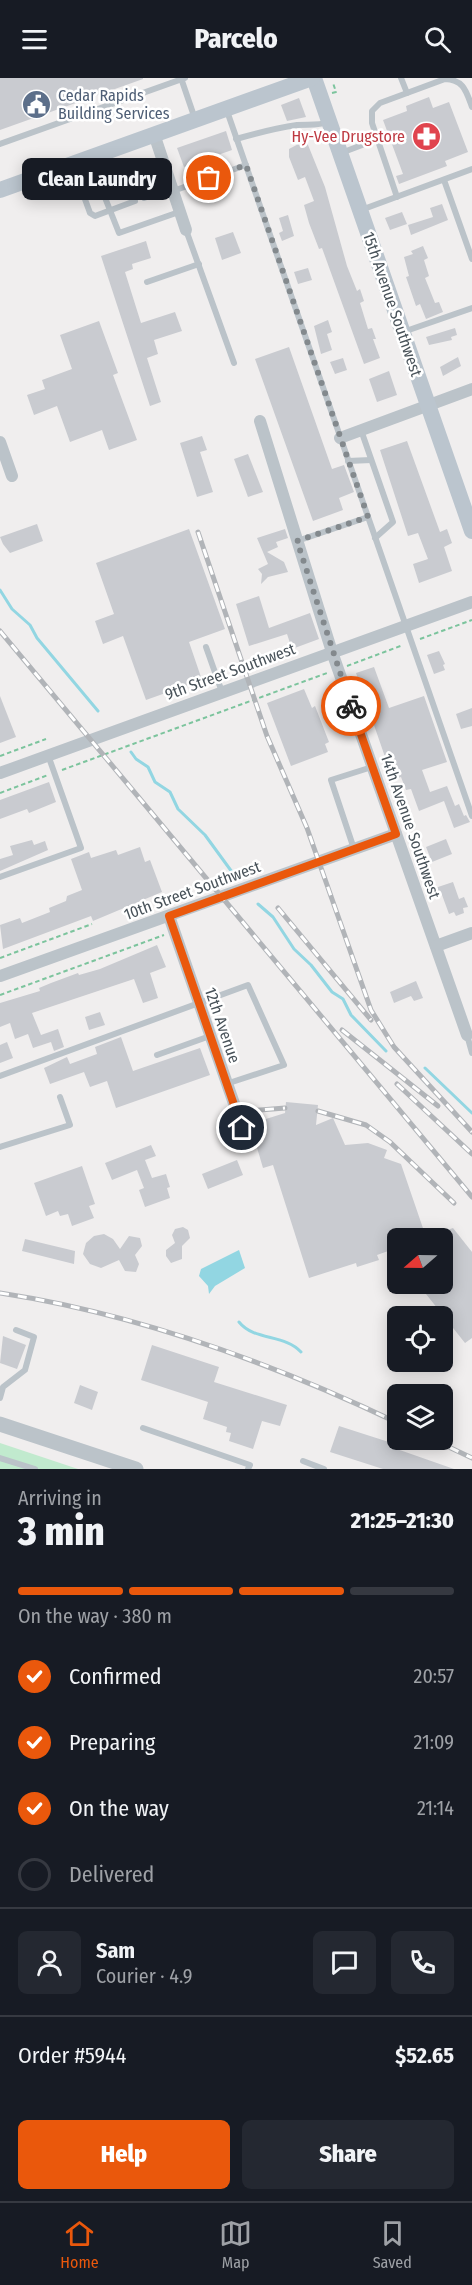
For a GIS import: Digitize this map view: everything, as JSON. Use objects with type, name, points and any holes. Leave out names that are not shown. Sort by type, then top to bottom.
[{"type":"main road","points":[[0,190],[313,78]]},
{"type":"main road","name":"15th Avenue Southwest","points":[[313,78],[472,531]]},
{"type":"street","points":[[154,134],[186,230]]},
{"type":"street","points":[[340,438],[472,389]]},
{"type":"street","name":"14th Avenue Southwest","points":[[260,421],[332,652],[467,1035]]},
{"type":"street","points":[[0,442],[12,476]]},
{"type":"street","name":"9th Street Southwest","points":[[0,773],[472,602]]},
{"type":"street","name":"10th Street Southwest","points":[[0,976],[396,834]]},
{"type":"street","name":"12th Avenue","points":[[169,916],[248,1144]]},
{"type":"street","points":[[436,946],[472,933]]},
{"type":"street","points":[[0,1424],[136,1469]]},
{"type":"lane","points":[[0,144],[182,78],[196,119]]},
{"type":"lane","points":[[401,78],[406,93]]},
{"type":"lane","points":[[397,197],[372,123],[372,111],[380,103],[445,79],[454,79],[465,86],[472,107]]},
{"type":"lane","points":[[226,108],[472,816]]},
{"type":"lane","points":[[236,139],[271,129],[306,124],[316,127],[329,122]]},
{"type":"lane","points":[[340,153],[378,139]]},
{"type":"lane","points":[[83,160],[90,177],[98,180],[119,233],[180,211]]},
{"type":"lane","points":[[144,198],[246,165]]},
{"type":"lane","points":[[360,211],[472,169]]},
{"type":"lane","points":[[90,177],[82,191],[90,213],[95,216],[135,201]]},
{"type":"lane","points":[[444,180],[472,259]]},
{"type":"lane","points":[[186,230],[234,363]]},
{"type":"lane","points":[[147,282],[199,264]]},
{"type":"lane","points":[[403,333],[472,308]]},
{"type":"lane","points":[[361,430],[393,522],[375,538]]},
{"type":"lane","points":[[348,461],[371,460]]},
{"type":"lane","points":[[297,541],[368,517]]},
{"type":"lane","points":[[206,647],[222,692]]},
{"type":"lane","points":[[0,877],[81,848],[48,755]]},
{"type":"lane","points":[[354,849],[331,780],[372,767]]},
{"type":"lane","points":[[0,1076],[249,985],[284,1065],[226,1084]]},
{"type":"lane","points":[[467,1035],[472,1053]]},
{"type":"lane","points":[[157,1054],[210,1036]]},
{"type":"lane","points":[[0,1147],[70,1125],[60,1096]]},
{"type":"lane","points":[[0,1398],[3,1387],[25,1370],[34,1336],[16,1330]]},
{"type":"lane","points":[[143,1428],[250,1465],[248,1469]]},
{"type":"lane","points":[[0,1458],[35,1469]]},
{"type":"lane","points":[[303,1461],[324,1469]]},
{"type":"path","points":[[330,94],[336,92],[333,83]]},
{"type":"path","points":[[0,793],[330,672]]},
{"type":"path","points":[[0,756],[46,739]]},
{"type":"path","points":[[0,958],[92,924]]},
{"type":"path","points":[[0,994],[165,934]]},
{"type":"green space","points":[[0,1443],[78,1469],[0,1469]]},
{"type":"water","points":[[239,1250],[245,1268],[215,1286],[209,1294],[208,1286],[199,1276],[201,1269]]},
{"type":"building","name":"Cedar Rapids Building Services","points":[[0,78],[143,78],[143,79],[0,130]]},
{"type":"building","name":"Hy-Vee Drugstore","points":[[429,97],[433,108],[449,102],[468,152],[445,161],[447,166],[399,184],[396,176],[403,174],[383,120],[407,111],[406,106]]},
{"type":"building","points":[[299,98],[306,117],[287,121],[281,105]]},
{"type":"building","points":[[226,131],[232,150],[184,167],[177,148]]},
{"type":"building","points":[[306,140],[325,187],[347,266],[357,291],[360,289],[364,301],[360,303],[368,329],[372,328],[376,339],[373,339],[380,358],[364,364],[322,248],[319,249],[309,223],[304,205],[314,201],[305,177],[298,180],[289,157],[289,149]]},
{"type":"building","points":[[147,165],[155,186],[142,191],[139,198],[134,196],[124,200],[115,177]]},
{"type":"building","points":[[442,204],[448,220],[411,235],[408,225],[433,217],[430,208]]},
{"type":"building","points":[[402,212],[407,224],[390,230],[385,218]]},
{"type":"building","points":[[288,215],[294,236],[282,241],[279,233],[283,231],[279,218]]},
{"type":"building","points":[[233,232],[241,253],[222,260],[215,238]]},
{"type":"building","points":[[146,241],[151,258],[132,264],[133,269],[125,272],[141,323],[175,312],[182,331],[154,340],[158,354],[147,358],[161,402],[150,406],[101,256]]},
{"type":"building","points":[[423,246],[428,258],[424,260],[429,276],[425,278],[435,303],[439,302],[443,312],[426,319],[420,304],[416,306],[406,277],[409,276],[404,257],[413,254],[411,251]]},
{"type":"building","points":[[308,268],[312,280],[298,284],[294,272]]},
{"type":"building","points":[[328,320],[332,332],[327,334],[332,350],[321,354],[314,326]]},
{"type":"building","points":[[99,321],[118,373],[113,375],[137,440],[109,450],[102,430],[70,442],[57,406],[34,415],[27,395],[45,389],[42,380],[72,369],[60,335]]},
{"type":"building","points":[[455,328],[457,335],[451,337],[452,340],[429,345],[426,337]]},
{"type":"building","points":[[289,347],[332,469],[344,465],[354,492],[339,498],[343,510],[313,521],[255,359]]},
{"type":"building","points":[[458,357],[461,366],[443,376],[440,367]]},
{"type":"building","points":[[343,358],[347,370],[335,374],[330,362]]},
{"type":"building","points":[[389,371],[397,395],[377,402],[369,379]]},
{"type":"building","points":[[202,436],[207,450],[200,452],[213,492],[197,497],[180,443]]},
{"type":"building","points":[[407,441],[440,532],[447,529],[452,543],[444,547],[452,571],[419,583],[413,564],[428,559],[418,533],[408,536],[380,450]]},
{"type":"building","points":[[248,454],[263,492],[248,497],[234,459]]},
{"type":"building","points":[[37,524],[43,541],[10,553],[0,537]]},
{"type":"building","points":[[189,529],[225,629],[189,642],[202,680],[146,700],[123,636],[103,644],[95,621],[114,614],[96,563]]},
{"type":"building","points":[[285,529],[288,538],[276,542],[278,547],[267,552],[284,562],[288,572],[268,577],[261,584],[262,574],[258,569],[268,564],[257,538]]},
{"type":"building","points":[[259,596],[269,628],[310,613],[319,639],[292,649],[287,634],[249,646],[236,604]]},
{"type":"building","points":[[439,651],[445,664],[443,665],[445,670],[434,674],[427,655]]},
{"type":"building","points":[[374,667],[389,708],[424,696],[447,762],[422,770],[430,792],[447,786],[455,806],[459,804],[464,816],[466,815],[470,822],[454,828],[444,801],[419,811],[411,789],[406,790],[401,777],[393,780],[356,673]]},
{"type":"building","points":[[304,689],[312,708],[315,706],[329,742],[325,744],[328,752],[291,766],[267,703]]},
{"type":"building","points":[[0,696],[16,737],[0,743]]},
{"type":"building","points":[[472,708],[472,726],[461,729],[456,714]]},
{"type":"building","points":[[49,782],[56,802],[29,813],[27,809],[0,819],[0,800]]},
{"type":"building","points":[[446,839],[452,854],[432,862],[426,847]]},
{"type":"building","points":[[32,840],[34,845],[45,841],[48,850],[0,871],[0,859],[13,855],[10,846]]},
{"type":"building","points":[[140,847],[145,862],[150,860],[162,892],[93,921],[91,916],[3,949],[0,925],[20,918],[22,923],[50,912],[49,908],[66,901],[67,896],[82,890],[71,859],[89,852],[91,858],[116,850],[118,855]]},
{"type":"building","points":[[453,882],[459,899],[464,897],[468,907],[463,908],[464,913],[456,916],[454,912],[449,914],[442,895],[438,897],[435,888]]},
{"type":"building","points":[[157,945],[166,967],[150,973],[158,998],[143,1003],[134,979],[32,1013],[41,1035],[58,1029],[64,1047],[54,1051],[51,1042],[33,1048],[28,1034],[15,1039],[10,1023],[0,1027],[0,1003],[40,991],[39,988],[78,973],[79,975],[100,969]]},
{"type":"building","points":[[416,981],[423,998],[414,1001],[411,996],[394,1003],[390,992]]},
{"type":"building","points":[[100,1012],[105,1025],[89,1030],[85,1017]]},
{"type":"building","points":[[121,1037],[133,1071],[200,1048],[210,1075],[116,1108],[107,1081],[90,1087],[84,1072],[50,1084],[44,1068],[67,1057],[70,1064],[97,1054],[95,1047]]},
{"type":"building","points":[[7,1042],[13,1058],[0,1063],[0,1045]]},
{"type":"building","points":[[286,1102],[318,1105],[316,1125],[333,1118],[345,1145],[368,1143],[387,1150],[384,1158],[401,1164],[423,1228],[387,1228],[387,1251],[377,1255],[379,1260],[357,1267],[356,1263],[309,1278],[273,1165],[263,1168],[250,1124],[285,1113]]},
{"type":"building","points":[[151,1145],[156,1156],[145,1160],[152,1178],[166,1174],[170,1187],[167,1188],[170,1198],[145,1207],[139,1190],[144,1188],[137,1170],[112,1180],[105,1163]]},
{"type":"building","points":[[237,1160],[243,1175],[208,1189],[202,1174]]},
{"type":"building","points":[[82,1166],[95,1204],[89,1206],[94,1218],[72,1226],[68,1214],[60,1216],[58,1211],[46,1216],[34,1183]]},
{"type":"building","points":[[183,1227],[188,1230],[190,1238],[182,1246],[182,1259],[171,1263],[166,1256],[166,1250],[175,1243],[172,1235],[175,1229]]},
{"type":"building","points":[[453,1228],[472,1252],[472,1338],[465,1343],[453,1328],[453,1306],[436,1306],[426,1294],[453,1294]]},
{"type":"building","points":[[104,1234],[113,1239],[120,1249],[129,1236],[140,1238],[142,1246],[135,1255],[139,1264],[136,1272],[125,1271],[119,1260],[101,1268],[90,1264],[83,1254],[86,1243],[94,1236]]},
{"type":"building","points":[[25,1239],[75,1251],[74,1264],[22,1251]]},
{"type":"building","points":[[3,1336],[26,1345],[17,1369],[0,1363]]},
{"type":"building","points":[[152,1345],[219,1367],[214,1382],[287,1405],[280,1426],[262,1421],[253,1449],[229,1441],[231,1433],[226,1432],[227,1427],[203,1419],[208,1402],[141,1380]]},
{"type":"building","points":[[80,1385],[98,1392],[92,1410],[74,1403]]},
{"type":"building","points":[[339,1426],[387,1441],[387,1450],[400,1450],[454,1469],[383,1469],[330,1452]]},
{"type":"waterway","points":[[0,590],[12,609],[30,625],[37,638],[98,711]]},
{"type":"waterway","points":[[131,752],[136,759],[148,767],[155,782],[170,792],[178,809],[205,835],[232,872]]},
{"type":"waterway","points":[[258,904],[273,917],[294,949],[311,965],[332,992],[343,999],[351,1015],[386,1051]]},
{"type":"waterway","points":[[425,1068],[472,1113]]},
{"type":"waterway","points":[[239,1322],[253,1332],[287,1342],[301,1352]]},
{"type":"railway","points":[[198,532],[267,736],[307,828],[371,1010],[394,1047],[472,1132]]},
{"type":"railway","points":[[0,631],[472,1197]]},
{"type":"railway","points":[[278,908],[371,1020]]},
{"type":"railway","points":[[342,1030],[438,1106]]},
{"type":"railway","points":[[397,1084],[472,1154]]},
{"type":"railway","points":[[247,1111],[285,1108]]},
{"type":"railway","points":[[318,1111],[366,1125],[390,1142],[454,1203]]},
{"type":"railway","points":[[0,1293],[103,1314],[204,1343],[302,1380],[387,1418]]},
{"type":"railway","points":[[453,1449],[472,1458]]},
{"type":"way so far","points":[[209,178],[246,165],[368,517],[297,541],[351,706]]},
{"type":"place","name":"Cedar Rapids Building Services","points":[[37,104]]},
{"type":"place","name":"Hy-Vee Drugstore","points":[[426,136]]},
{"type":"place","name":"Clean Laundry","points":[[209,178]]},
{"type":"route","points":[[242,1128],[169,916],[396,834],[351,706]]}]
